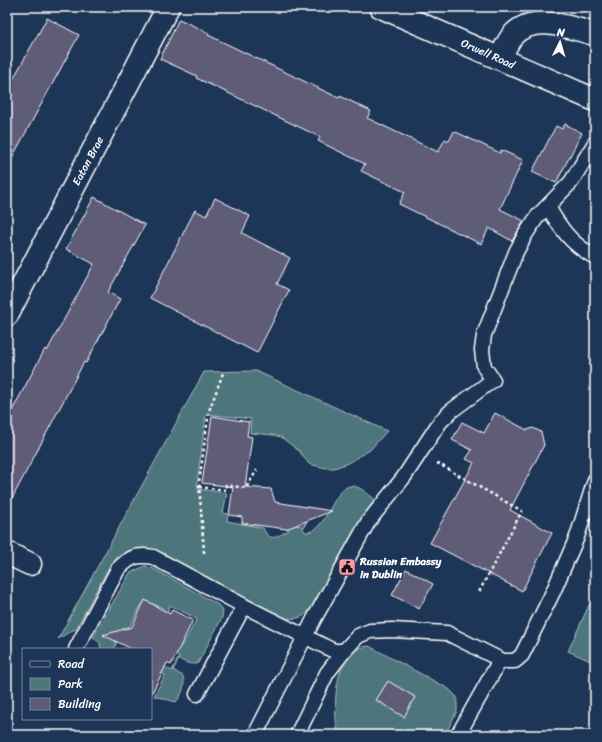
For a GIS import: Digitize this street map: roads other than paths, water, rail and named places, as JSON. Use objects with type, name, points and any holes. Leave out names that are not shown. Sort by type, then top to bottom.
[{"type":"street","name":"Eaton Brae","points":[[9,305],[168,7]]},
{"type":"street","name":"Orwell Road","points":[[382,7],[595,100]]},
{"type":"street","points":[[500,58],[514,34],[532,23],[552,23],[595,34]]},
{"type":"street","points":[[7,553],[30,564]]},
{"type":"lane","points":[[255,735],[368,522],[404,477],[418,453],[440,422],[451,411],[493,380],[484,367],[482,350],[484,335],[516,252],[525,235],[538,217],[571,182],[595,143]]},
{"type":"lane","points":[[548,207],[562,230],[573,242],[595,257]]},
{"type":"lane","points":[[297,735],[327,673],[358,636],[370,631],[392,630],[447,633],[500,660],[515,661],[522,655],[577,537],[595,480]]},
{"type":"lane","points":[[77,648],[118,568],[133,557],[142,555],[153,558],[334,651],[344,651]]},
{"type":"lane","points":[[197,694],[244,606]]},
{"type":"lane","points":[[458,735],[500,660]]},
{"type":"place","name":"Russian Embassy in Dublin","points":[[347,567]]}]
